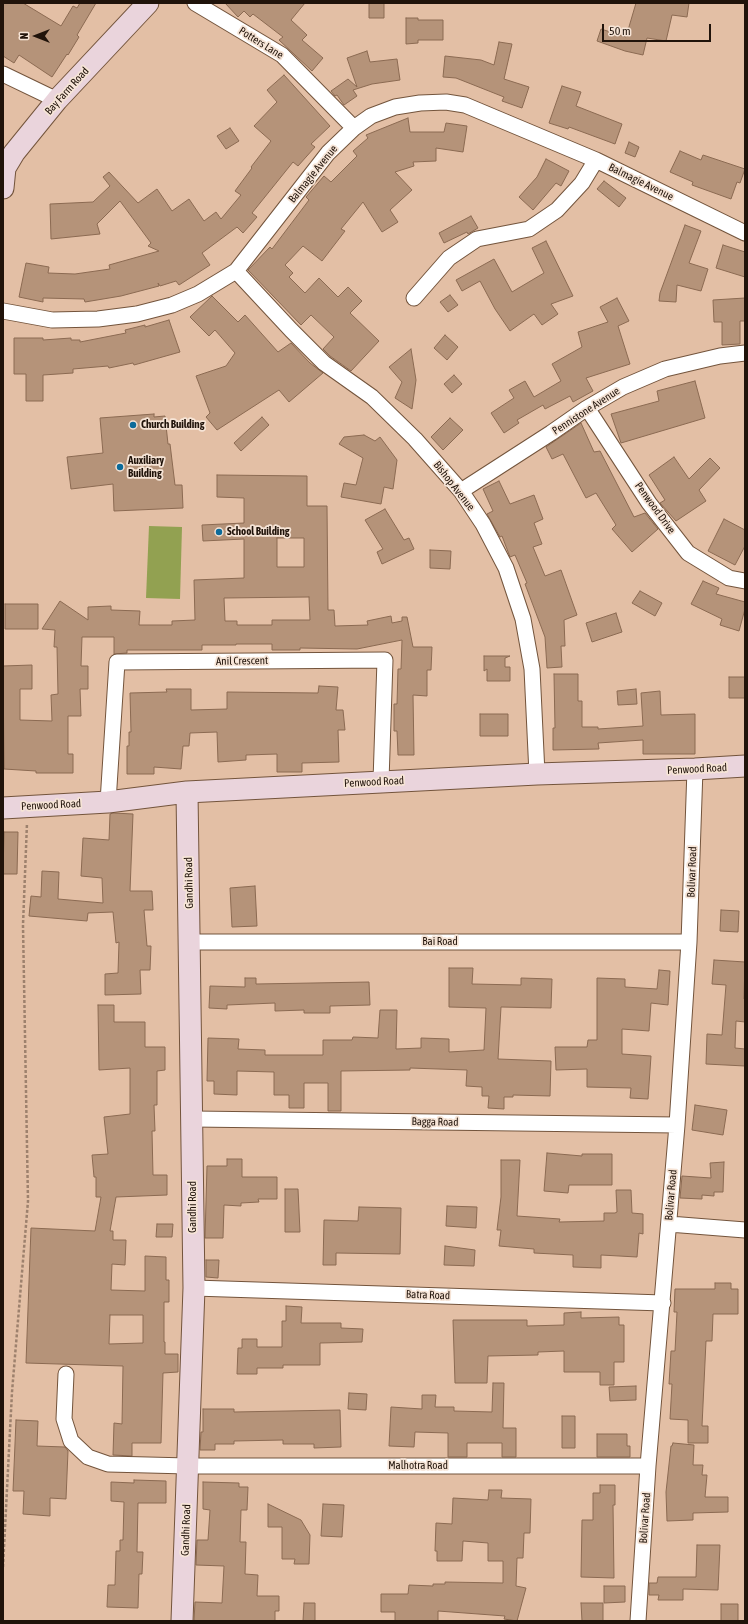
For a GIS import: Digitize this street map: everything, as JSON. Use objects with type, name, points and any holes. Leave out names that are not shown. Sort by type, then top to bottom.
[{"type":"street","name":"Bay Farm Road","points":[[3,188],[5,168],[14,153],[57,100],[148,3]]},
{"type":"street","name":"Potters Lane","points":[[195,3],[282,54],[354,128]]},
{"type":"street","points":[[3,74],[57,100]]},
{"type":"street","name":"Balmagie Avenue","points":[[3,311],[52,320],[98,319],[137,314],[172,305],[198,294],[236,271],[328,153],[354,128],[371,116],[395,107],[420,103],[446,102],[465,105],[596,160],[745,233]]},
{"type":"street","points":[[414,298],[449,258],[477,239],[529,229],[557,210],[582,183],[596,160]]},
{"type":"street","name":"Bishop Avenue","points":[[236,271],[324,363],[372,397],[415,438],[461,491],[484,524],[506,568],[522,619],[532,669],[537,774]]},
{"type":"street","name":"Pennistone Avenue","points":[[461,491],[587,408],[623,387],[665,369],[720,356],[745,353]]},
{"type":"street","name":"Penwood Drive","points":[[587,408],[649,503],[688,553],[729,578],[745,581]]},
{"type":"street","name":"Anil Crescent","points":[[108,802],[117,662],[385,660],[381,782]]},
{"type":"street","name":"Penwood Road","points":[[3,808],[108,802],[188,792],[537,774],[745,766]]},
{"type":"street","name":"Bolivar Road","points":[[638,1621],[648,1466],[677,1125],[689,942],[695,769]]},
{"type":"street","name":"Gandhi Road","points":[[182,1621],[194,1288],[188,792]]},
{"type":"street","name":"Bai Road","points":[[190,942],[689,942]]},
{"type":"street","name":"Bagga Road","points":[[192,1119],[677,1125]]},
{"type":"street","points":[[669,1224],[745,1230]]},
{"type":"street","name":"Batra Road","points":[[194,1288],[663,1303]]},
{"type":"street","name":"Malhotra Road","points":[[66,1374],[64,1419],[71,1441],[88,1457],[108,1464],[188,1466],[648,1466]]},
{"type":"path","points":[[3,1567],[12,1392],[28,1201],[23,925],[27,807]]},
{"type":"green space","points":[[149,526],[182,527],[180,599],[146,598]]},
{"type":"building","points":[[3,3],[23,3],[61,26],[73,6],[77,8],[80,3],[96,3],[77,35],[79,37],[52,77],[19,55],[14,63],[3,56]]},
{"type":"building","points":[[225,3],[305,3],[291,20],[307,35],[302,40],[323,58],[312,71],[279,40],[283,37],[253,14],[250,17],[244,11],[238,17]]},
{"type":"building","points":[[369,3],[384,3],[384,18],[369,18]]},
{"type":"building","points":[[636,3],[689,3],[687,17],[672,15],[666,41],[647,38],[643,55],[625,51],[597,41],[601,29],[626,37]]},
{"type":"building","points":[[406,18],[418,18],[418,20],[443,20],[443,40],[418,40],[418,43],[406,44]]},
{"type":"building","points":[[499,42],[512,44],[504,79],[529,87],[522,108],[502,101],[504,97],[456,78],[443,77],[445,56],[481,60],[494,65]]},
{"type":"building","points":[[367,51],[370,62],[397,59],[400,80],[372,84],[353,90],[357,96],[344,105],[337,95],[335,96],[331,91],[348,79],[357,87],[347,58]]},
{"type":"building","points":[[284,75],[330,126],[311,144],[315,147],[298,166],[293,162],[252,213],[257,217],[243,233],[237,227],[202,253],[210,265],[179,285],[176,281],[160,286],[158,283],[159,286],[121,296],[85,302],[84,299],[43,298],[43,302],[19,297],[26,263],[49,267],[48,273],[75,274],[110,269],[109,265],[159,251],[148,246],[151,243],[120,201],[97,224],[100,234],[51,239],[50,204],[93,202],[110,186],[103,177],[109,172],[138,203],[157,189],[172,211],[189,199],[204,221],[216,212],[221,219],[241,195],[235,191],[271,141],[254,126],[277,102],[267,90]]},
{"type":"building","points":[[562,86],[581,92],[576,106],[622,124],[615,144],[569,127],[568,129],[549,123]]},
{"type":"building","points":[[408,118],[410,132],[444,132],[446,123],[467,126],[463,152],[436,148],[436,161],[413,162],[414,166],[395,172],[412,190],[390,210],[398,222],[382,232],[363,202],[341,229],[345,231],[322,261],[303,246],[285,265],[293,273],[289,277],[305,293],[319,278],[338,297],[348,287],[362,301],[350,313],[379,341],[351,371],[323,349],[334,337],[311,315],[301,325],[248,270],[270,247],[272,249],[309,200],[306,197],[324,176],[331,182],[357,156],[353,151],[368,138],[366,135]]},
{"type":"building","points":[[230,128],[239,141],[226,149],[217,136]]},
{"type":"building","points":[[629,142],[639,147],[635,157],[625,153]]},
{"type":"building","points":[[680,151],[701,160],[703,155],[745,169],[740,183],[737,182],[731,199],[692,185],[693,182],[670,172]]},
{"type":"building","points":[[546,159],[569,171],[561,186],[556,183],[533,210],[519,197],[537,177]]},
{"type":"building","points":[[604,181],[626,198],[619,207],[597,189]]},
{"type":"building","points":[[471,216],[478,228],[468,234],[467,232],[444,243],[439,233]]},
{"type":"building","points":[[685,225],[701,231],[689,263],[708,269],[701,291],[677,285],[676,302],[659,301],[660,293]]},
{"type":"building","points":[[546,241],[573,296],[551,304],[558,314],[542,325],[534,314],[510,331],[495,309],[480,281],[462,291],[456,280],[494,259],[512,292],[544,273],[532,248]]},
{"type":"building","points":[[723,245],[745,252],[745,277],[716,268]]},
{"type":"building","points":[[450,295],[458,305],[448,312],[440,302]]},
{"type":"building","points":[[212,296],[238,322],[245,315],[278,352],[291,343],[310,363],[323,373],[289,402],[279,390],[217,430],[206,417],[210,413],[196,376],[226,366],[235,353],[215,330],[209,336],[190,317]]},
{"type":"building","points":[[617,298],[629,321],[618,326],[630,364],[586,378],[593,391],[573,402],[570,396],[545,409],[543,405],[517,420],[519,423],[504,433],[491,413],[514,398],[509,390],[525,381],[534,397],[561,381],[552,364],[582,347],[578,332],[608,322],[600,307]]},
{"type":"building","points":[[745,298],[745,321],[740,321],[740,344],[722,345],[722,322],[714,322],[713,300]]},
{"type":"building","points":[[169,320],[180,352],[134,365],[133,363],[109,368],[108,366],[73,369],[73,373],[43,375],[43,401],[26,401],[26,374],[14,374],[14,338],[43,338],[43,340],[71,338],[71,340],[80,340],[80,342],[126,333],[125,330],[145,325],[145,327]]},
{"type":"building","points":[[445,335],[458,347],[447,360],[434,348]]},
{"type":"building","points":[[411,349],[416,380],[412,409],[395,398],[402,382],[389,367]]},
{"type":"building","points":[[454,375],[462,384],[452,393],[444,384]]},
{"type":"building","points":[[695,381],[705,418],[621,443],[611,414],[659,401],[657,391]]},
{"type":"building","points":[[154,414],[154,417],[165,416],[175,485],[182,485],[183,508],[114,511],[113,484],[71,489],[67,457],[103,453],[100,418]]},
{"type":"building","points":[[262,417],[269,425],[241,451],[234,443]]},
{"type":"building","points":[[450,418],[463,430],[443,450],[431,437]]},
{"type":"building","points":[[581,423],[594,452],[600,451],[634,517],[645,513],[658,529],[632,552],[612,529],[616,525],[596,493],[586,498],[563,454],[552,459],[546,447]]},
{"type":"building","points":[[364,435],[375,441],[380,437],[397,460],[393,489],[384,487],[381,504],[341,497],[344,483],[356,485],[363,458],[339,444],[344,437]]},
{"type":"building","points":[[674,457],[689,479],[710,458],[720,468],[699,490],[706,501],[676,521],[660,503],[665,500],[649,475]]},
{"type":"building","points":[[217,475],[307,476],[307,506],[327,506],[328,610],[334,610],[335,626],[368,625],[367,621],[391,616],[392,623],[402,621],[402,617],[407,617],[413,647],[432,647],[431,670],[427,670],[427,696],[413,695],[414,755],[398,755],[397,731],[394,731],[394,704],[397,704],[398,669],[401,669],[402,640],[357,649],[300,648],[300,650],[272,650],[272,644],[236,644],[202,645],[202,650],[127,650],[127,653],[114,654],[114,637],[82,637],[81,666],[88,666],[88,689],[80,689],[81,716],[68,716],[68,754],[73,754],[73,773],[36,773],[36,771],[4,769],[3,666],[32,665],[32,689],[20,689],[20,720],[52,721],[51,695],[58,694],[57,647],[54,647],[55,630],[42,629],[60,601],[88,620],[88,607],[111,606],[111,610],[140,611],[139,625],[172,625],[172,621],[195,620],[194,580],[244,578],[244,539],[203,541],[202,525],[244,523],[244,498],[217,497]],"holes":[[[277,538],[304,538],[304,567],[277,567]],[[309,597],[310,620],[272,620],[272,625],[237,625],[237,621],[225,621],[224,598]]]},
{"type":"building","points":[[499,481],[510,504],[534,495],[543,519],[534,523],[542,544],[533,547],[545,576],[561,570],[577,615],[564,620],[565,646],[561,646],[562,667],[547,668],[545,637],[525,584],[527,583],[515,555],[510,557],[502,536],[500,537],[487,514],[493,511],[483,489]]},
{"type":"building","points":[[385,509],[404,540],[409,538],[414,549],[382,564],[377,552],[383,549],[365,520]]},
{"type":"building","points":[[724,519],[745,530],[745,546],[735,565],[708,551]]},
{"type":"building","points":[[430,550],[451,551],[450,569],[430,568]]},
{"type":"building","points":[[703,581],[719,588],[716,594],[745,602],[745,609],[739,631],[720,625],[722,619],[691,604]]},
{"type":"building","points":[[640,591],[662,603],[655,616],[632,603]]},
{"type":"building","points":[[5,604],[38,604],[38,629],[5,629]]},
{"type":"building","points":[[616,613],[622,632],[592,642],[586,623]]},
{"type":"building","points":[[484,656],[510,656],[505,658],[505,667],[510,667],[510,681],[487,681],[487,669],[484,671]]},
{"type":"building","points":[[554,674],[578,674],[578,701],[582,701],[582,727],[598,727],[598,729],[643,726],[641,693],[660,691],[661,715],[695,714],[695,754],[643,754],[643,740],[598,743],[599,749],[553,750],[553,728],[555,728]]},
{"type":"building","points":[[729,677],[745,677],[745,698],[729,698]]},
{"type":"building","points":[[319,686],[338,687],[336,710],[343,710],[345,730],[338,730],[339,762],[302,763],[302,772],[277,772],[277,754],[246,755],[246,760],[218,762],[217,732],[190,733],[189,746],[183,746],[181,769],[154,767],[154,774],[127,774],[127,746],[129,746],[129,732],[131,732],[130,693],[167,692],[166,689],[191,689],[191,710],[227,709],[227,692],[318,693]]},
{"type":"building","points":[[636,689],[637,704],[618,705],[617,691]]},
{"type":"building","points":[[480,714],[508,714],[508,736],[480,736]]},
{"type":"building","points":[[110,814],[133,814],[130,891],[152,891],[153,910],[144,910],[147,946],[151,946],[150,970],[140,970],[141,994],[105,995],[105,974],[118,973],[119,942],[116,943],[113,912],[88,913],[87,921],[29,916],[31,896],[41,897],[42,871],[59,872],[58,899],[103,903],[102,878],[81,876],[83,838],[109,840]]},
{"type":"building","points":[[4,832],[18,832],[17,874],[3,874]]},
{"type":"building","points":[[255,886],[257,926],[232,927],[230,888]]},
{"type":"building","points":[[721,910],[739,911],[738,932],[720,931]]},
{"type":"building","points":[[714,960],[745,962],[745,1022],[736,1021],[735,1048],[745,1049],[745,1066],[706,1064],[707,1034],[722,1035],[726,985],[712,984]]},
{"type":"building","points":[[449,968],[473,968],[472,984],[521,985],[521,978],[552,979],[551,1008],[501,1007],[498,1059],[551,1061],[550,1096],[513,1095],[513,1097],[504,1097],[504,1109],[488,1108],[489,1096],[482,1096],[482,1087],[466,1086],[467,1070],[410,1068],[410,1070],[341,1071],[341,1111],[328,1111],[328,1083],[304,1083],[304,1108],[289,1108],[289,1095],[274,1095],[274,1072],[237,1071],[237,1095],[214,1094],[214,1081],[207,1081],[208,1038],[239,1039],[238,1049],[265,1050],[265,1055],[323,1055],[323,1040],[352,1040],[353,1037],[378,1038],[380,1010],[397,1010],[396,1049],[421,1048],[421,1038],[449,1039],[449,1052],[484,1050],[486,1008],[449,1007]]},
{"type":"building","points":[[659,970],[670,971],[668,1005],[651,1003],[649,1031],[622,1029],[622,1054],[651,1056],[648,1099],[630,1098],[631,1088],[587,1087],[587,1069],[556,1070],[555,1047],[587,1047],[588,1040],[597,1040],[597,978],[625,979],[625,987],[657,989]]},
{"type":"building","points":[[245,978],[256,978],[256,984],[369,982],[370,1005],[330,1006],[330,1013],[304,1013],[304,1010],[275,1011],[275,1003],[227,1005],[227,1009],[209,1008],[210,986],[245,987]]},
{"type":"building","points":[[98,1005],[114,1005],[114,1022],[145,1022],[145,1047],[165,1047],[165,1070],[157,1071],[157,1105],[154,1105],[155,1131],[152,1131],[153,1175],[167,1175],[167,1195],[116,1197],[110,1231],[113,1231],[113,1240],[126,1240],[125,1265],[112,1264],[111,1290],[145,1291],[145,1256],[166,1257],[166,1280],[169,1280],[169,1302],[164,1302],[165,1354],[178,1354],[178,1372],[163,1373],[161,1443],[132,1443],[132,1456],[113,1455],[114,1423],[122,1424],[123,1366],[26,1363],[31,1228],[95,1231],[101,1197],[96,1197],[96,1177],[94,1177],[92,1155],[108,1154],[104,1117],[130,1114],[130,1068],[99,1070]],"holes":[[[110,1315],[143,1315],[143,1343],[109,1344]]]},
{"type":"building","points":[[695,1105],[727,1110],[723,1135],[692,1130]]},
{"type":"building","points":[[547,1153],[582,1156],[582,1154],[612,1154],[612,1185],[569,1185],[568,1193],[544,1191]]},
{"type":"building","points":[[227,1159],[242,1159],[242,1177],[277,1177],[277,1199],[258,1199],[259,1202],[241,1203],[241,1206],[224,1205],[223,1238],[205,1238],[207,1166],[227,1166]]},
{"type":"building","points":[[501,1160],[520,1160],[517,1216],[560,1219],[559,1222],[604,1221],[604,1213],[617,1212],[616,1190],[631,1190],[632,1213],[643,1214],[643,1234],[639,1233],[637,1257],[601,1255],[601,1268],[573,1267],[573,1255],[534,1253],[534,1249],[499,1246],[501,1230],[497,1230],[501,1197]]},
{"type":"building","points":[[724,1162],[723,1192],[714,1192],[714,1196],[702,1195],[702,1199],[680,1198],[682,1176],[711,1178],[710,1163]]},
{"type":"building","points":[[285,1189],[298,1189],[300,1232],[285,1232]]},
{"type":"building","points":[[447,1206],[477,1207],[476,1228],[446,1226]]},
{"type":"building","points":[[359,1207],[401,1208],[400,1254],[336,1253],[336,1265],[323,1265],[324,1220],[358,1221]]},
{"type":"building","points":[[157,1224],[173,1224],[172,1237],[156,1237]]},
{"type":"building","points":[[445,1246],[475,1250],[474,1266],[444,1265]]},
{"type":"building","points":[[206,1260],[219,1260],[218,1278],[206,1277]]},
{"type":"building","points":[[715,1283],[731,1283],[731,1289],[738,1289],[738,1314],[713,1314],[712,1341],[706,1341],[702,1426],[708,1426],[708,1443],[688,1443],[688,1420],[670,1419],[672,1384],[669,1384],[671,1351],[675,1351],[677,1312],[674,1312],[675,1289],[715,1289]]},
{"type":"building","points":[[286,1306],[302,1307],[301,1323],[341,1323],[341,1328],[363,1329],[362,1342],[320,1343],[320,1365],[283,1365],[283,1368],[257,1368],[257,1374],[237,1374],[238,1348],[242,1348],[242,1339],[257,1339],[257,1347],[282,1347],[282,1321],[286,1321]]},
{"type":"building","points":[[581,1312],[581,1318],[619,1317],[619,1325],[624,1325],[624,1362],[614,1362],[614,1385],[600,1385],[600,1372],[564,1372],[564,1351],[538,1352],[538,1355],[488,1356],[487,1383],[455,1383],[453,1320],[527,1320],[527,1326],[564,1325],[564,1313]]},
{"type":"building","points":[[493,1383],[504,1383],[503,1428],[516,1428],[516,1457],[502,1457],[502,1443],[467,1443],[467,1457],[448,1457],[448,1433],[415,1432],[414,1447],[389,1446],[391,1407],[422,1409],[422,1395],[436,1395],[435,1407],[454,1407],[454,1411],[492,1412]]},
{"type":"building","points":[[636,1386],[636,1400],[610,1401],[609,1387]]},
{"type":"building","points":[[349,1393],[367,1394],[366,1410],[348,1409]]},
{"type":"building","points":[[203,1409],[234,1409],[234,1412],[340,1410],[341,1447],[314,1448],[314,1444],[283,1444],[283,1440],[234,1441],[234,1444],[215,1444],[215,1450],[200,1450],[201,1432],[203,1432]]},
{"type":"building","points":[[562,1416],[575,1416],[575,1448],[562,1448]]},
{"type":"building","points":[[16,1420],[38,1421],[37,1446],[65,1447],[68,1451],[66,1499],[50,1498],[50,1516],[23,1514],[24,1491],[13,1491]]},
{"type":"building","points":[[597,1434],[627,1434],[627,1446],[630,1446],[630,1457],[597,1457]]},
{"type":"building","points":[[673,1443],[694,1445],[693,1465],[703,1465],[702,1475],[707,1475],[705,1497],[728,1497],[728,1512],[693,1513],[693,1520],[667,1521],[666,1492],[671,1446]]},
{"type":"building","points":[[134,1480],[166,1481],[166,1503],[138,1503],[137,1552],[143,1552],[142,1574],[139,1574],[138,1608],[107,1607],[108,1585],[115,1585],[116,1551],[120,1551],[120,1540],[123,1540],[124,1502],[111,1501],[111,1482],[134,1483]]},
{"type":"building","points":[[203,1482],[239,1483],[239,1487],[248,1487],[247,1510],[241,1510],[240,1542],[246,1542],[245,1574],[258,1575],[257,1596],[279,1596],[279,1611],[275,1611],[275,1621],[194,1621],[195,1602],[222,1603],[224,1566],[196,1565],[197,1540],[208,1540],[210,1510],[203,1509]]},
{"type":"building","points":[[600,1485],[615,1485],[615,1505],[613,1505],[614,1578],[581,1577],[582,1520],[593,1520],[593,1493],[600,1493]]},
{"type":"building","points":[[489,1490],[502,1490],[501,1498],[531,1499],[530,1533],[524,1533],[523,1558],[517,1558],[516,1586],[526,1588],[517,1621],[504,1619],[505,1616],[438,1611],[438,1621],[395,1621],[395,1612],[381,1612],[381,1594],[408,1594],[409,1585],[433,1586],[433,1584],[445,1584],[445,1582],[503,1583],[503,1561],[488,1561],[488,1543],[463,1541],[462,1561],[437,1561],[437,1551],[435,1551],[436,1523],[452,1524],[453,1498],[488,1500]]},
{"type":"building","points":[[268,1504],[301,1520],[310,1535],[309,1564],[294,1564],[295,1559],[282,1559],[282,1527],[268,1527]]},
{"type":"building","points":[[323,1504],[344,1505],[342,1537],[321,1536]]},
{"type":"building","points":[[697,1545],[720,1545],[718,1590],[683,1589],[683,1600],[658,1600],[659,1595],[649,1595],[649,1583],[657,1583],[658,1577],[696,1577]]},
{"type":"building","points":[[604,1586],[625,1586],[625,1602],[604,1603]]},
{"type":"building","points":[[304,1603],[315,1603],[315,1621],[303,1621]]},
{"type":"building","points":[[581,1603],[603,1603],[603,1621],[582,1621]]},
{"type":"building","points":[[721,1604],[738,1604],[738,1621],[721,1621]]},
{"type":"place","name":"Church Building","points":[[133,425]]},
{"type":"place","name":"Auxiliary Building","points":[[120,467]]},
{"type":"place","name":"School Building","points":[[219,532]]}]
